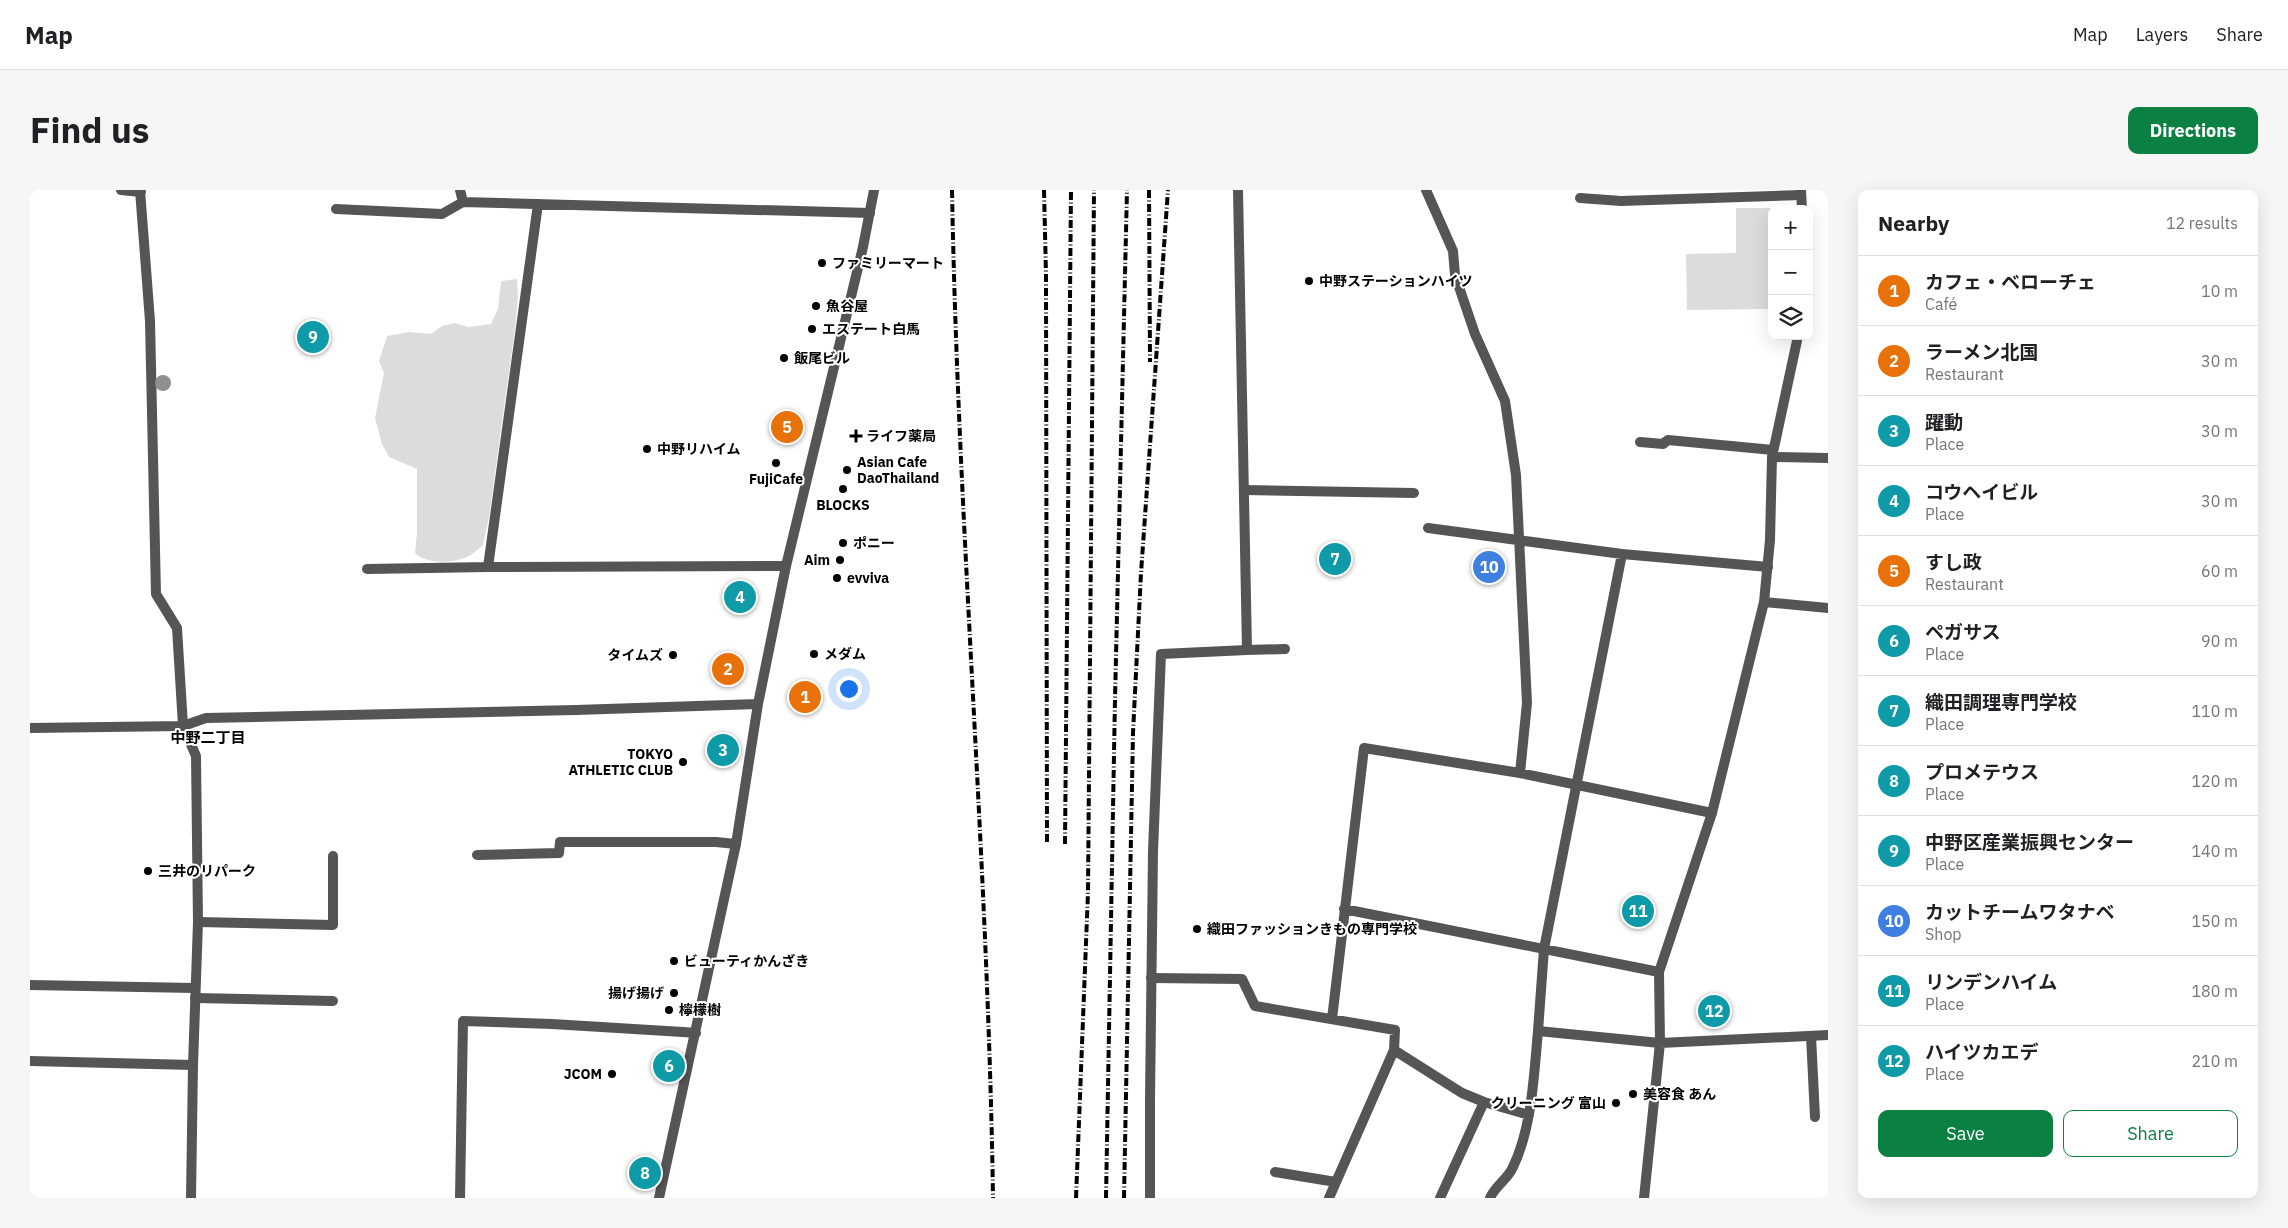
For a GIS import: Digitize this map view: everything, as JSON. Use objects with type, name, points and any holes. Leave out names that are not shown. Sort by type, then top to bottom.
[{"type":"street","points":[[121,190],[140,191],[150,321],[156,594],[178,628],[183,726],[196,756],[198,922],[191,1198]]},
{"type":"street","points":[[460,190],[463,202]]},
{"type":"street","points":[[659,1198],[736,844],[758,704],[786,566],[874,190]]},
{"type":"street","points":[[1238,190],[1247,650]]},
{"type":"street","points":[[1426,190],[1453,251],[1455,275],[1475,334],[1505,401],[1516,475],[1527,703],[1520,773]]},
{"type":"street","points":[[1580,198],[1621,201],[1801,192],[1802,205]]},
{"type":"street","points":[[336,209],[442,214],[463,202],[870,213]]},
{"type":"street","points":[[488,567],[538,204]]},
{"type":"street","points":[[1644,1198],[1660,1043],[1659,972],[1712,813],[1764,602],[1768,567],[1772,453],[1797,340]]},
{"type":"street","points":[[1640,442],[1663,444],[1668,440],[1828,458]]},
{"type":"street","points":[[1244,490],[1414,493]]},
{"type":"street","points":[[1428,528],[1622,554],[1768,567]]},
{"type":"street","points":[[1490,1198],[1513,1168],[1529,1115],[1544,949],[1622,554]]},
{"type":"street","points":[[367,569],[786,566]]},
{"type":"street","points":[[1764,602],[1828,608]]},
{"type":"street","points":[[1150,1198],[1153,851],[1161,654],[1285,649]]},
{"type":"street","points":[[30,728],[183,726],[206,718],[758,704]]},
{"type":"street","points":[[1332,1019],[1364,748],[1520,773],[1712,813]]},
{"type":"street","points":[[477,855],[559,853],[560,842],[716,842],[736,844]]},
{"type":"street","points":[[198,922],[333,925],[333,856]]},
{"type":"street","points":[[1344,909],[1659,972]]},
{"type":"street","points":[[1151,978],[1242,979],[1255,1006],[1395,1030],[1394,1050],[1329,1198]]},
{"type":"street","points":[[30,985],[333,1001]]},
{"type":"street","points":[[460,1198],[463,1021],[552,1024],[696,1033]]},
{"type":"street","points":[[1538,1031],[1660,1043],[1828,1035]]},
{"type":"street","points":[[1811,1036],[1815,1117]]},
{"type":"street","points":[[1394,1050],[1462,1093],[1484,1102],[1529,1115]]},
{"type":"street","points":[[30,1061],[194,1065]]},
{"type":"street","points":[[1440,1198],[1484,1102]]},
{"type":"street","points":[[1274,1172],[1336,1182]]},
{"type":"shaded area","points":[[1736,208],[1768,208],[1768,309],[1687,310],[1686,254],[1736,253]]},
{"type":"shaded area","points":[[517,279],[518,296],[515,328],[489,517],[483,545],[467,557],[454,561],[440,562],[420,557],[415,553],[417,533],[417,469],[389,457],[382,444],[375,418],[384,373],[379,361],[387,336],[409,332],[431,334],[442,326],[455,323],[468,327],[491,324],[498,309],[501,281]]},
{"type":"railway","points":[[952,190],[960,442],[985,946],[993,1198]]},
{"type":"railway","points":[[1044,190],[1046,275],[1047,843]]},
{"type":"railway","points":[[1065,844],[1071,190]]},
{"type":"railway","points":[[1076,1198],[1088,892],[1094,190]]},
{"type":"railway","points":[[1106,1198],[1127,190]]},
{"type":"railway","points":[[1149,190],[1150,362]]},
{"type":"railway","points":[[1124,1198],[1133,733],[1141,573],[1168,190]]},
{"type":"place","name":"ファミリーマート","points":[[822,263]]},
{"type":"place","name":"中野ステーションハイツ","points":[[1309,281]]},
{"type":"place","name":"魚谷屋","points":[[816,306]]},
{"type":"place","name":"エステート白馬","points":[[812,329]]},
{"type":"place","name":"中野区産業振興センター","points":[[313,337]]},
{"type":"place","name":"飯尾ビル","points":[[784,358]]},
{"type":"place","name":"すし政","points":[[787,427]]},
{"type":"place","name":"ライフ薬局","points":[[856,436]]},
{"type":"place","name":"中野リハイム","points":[[647,449]]},
{"type":"place","name":"FujiCafe","points":[[776,463]]},
{"type":"place","name":"Asian Cafe DaoThailand","points":[[847,470]]},
{"type":"place","name":"BLOCKS","points":[[843,489]]},
{"type":"place","name":"ポニー","points":[[843,543]]},
{"type":"place","name":"織田調理専門学校","points":[[1335,559]]},
{"type":"place","name":"Aim","points":[[840,560]]},
{"type":"place","name":"カットチームワタナベ","points":[[1489,567]]},
{"type":"place","name":"evviva","points":[[837,578]]},
{"type":"place","name":"コウヘイビル","points":[[740,597]]},
{"type":"place","name":"メダム","points":[[814,654]]},
{"type":"place","name":"タイムズ","points":[[673,655]]},
{"type":"place","name":"ラーメン北国","points":[[728,669]]},
{"type":"place","name":"カフェ・ベローチェ","points":[[805,697]]},
{"type":"place","name":"躍動","points":[[723,750]]},
{"type":"place","name":"TOKYO ATHLETIC CLUB","points":[[683,762]]},
{"type":"place","name":"三井のリパーク","points":[[148,871]]},
{"type":"place","name":"リンデンハイム","points":[[1638,911]]},
{"type":"place","name":"織田ファッションきもの専門学校","points":[[1197,929]]},
{"type":"place","name":"ビューティかんざき","points":[[674,961]]},
{"type":"place","name":"揚げ揚げ","points":[[674,993]]},
{"type":"place","name":"檸檬樹","points":[[669,1010]]},
{"type":"place","name":"ハイツカエデ","points":[[1714,1011]]},
{"type":"place","name":"ペガサス","points":[[669,1066]]},
{"type":"place","name":"JCOM","points":[[612,1074]]},
{"type":"place","name":"美容食 あん","points":[[1633,1094]]},
{"type":"place","name":"クリーニング 富山","points":[[1616,1103]]},
{"type":"place","name":"プロメテウス","points":[[645,1173]]},
{"type":"district","name":"中野二丁目","points":[[208,738]]}]
